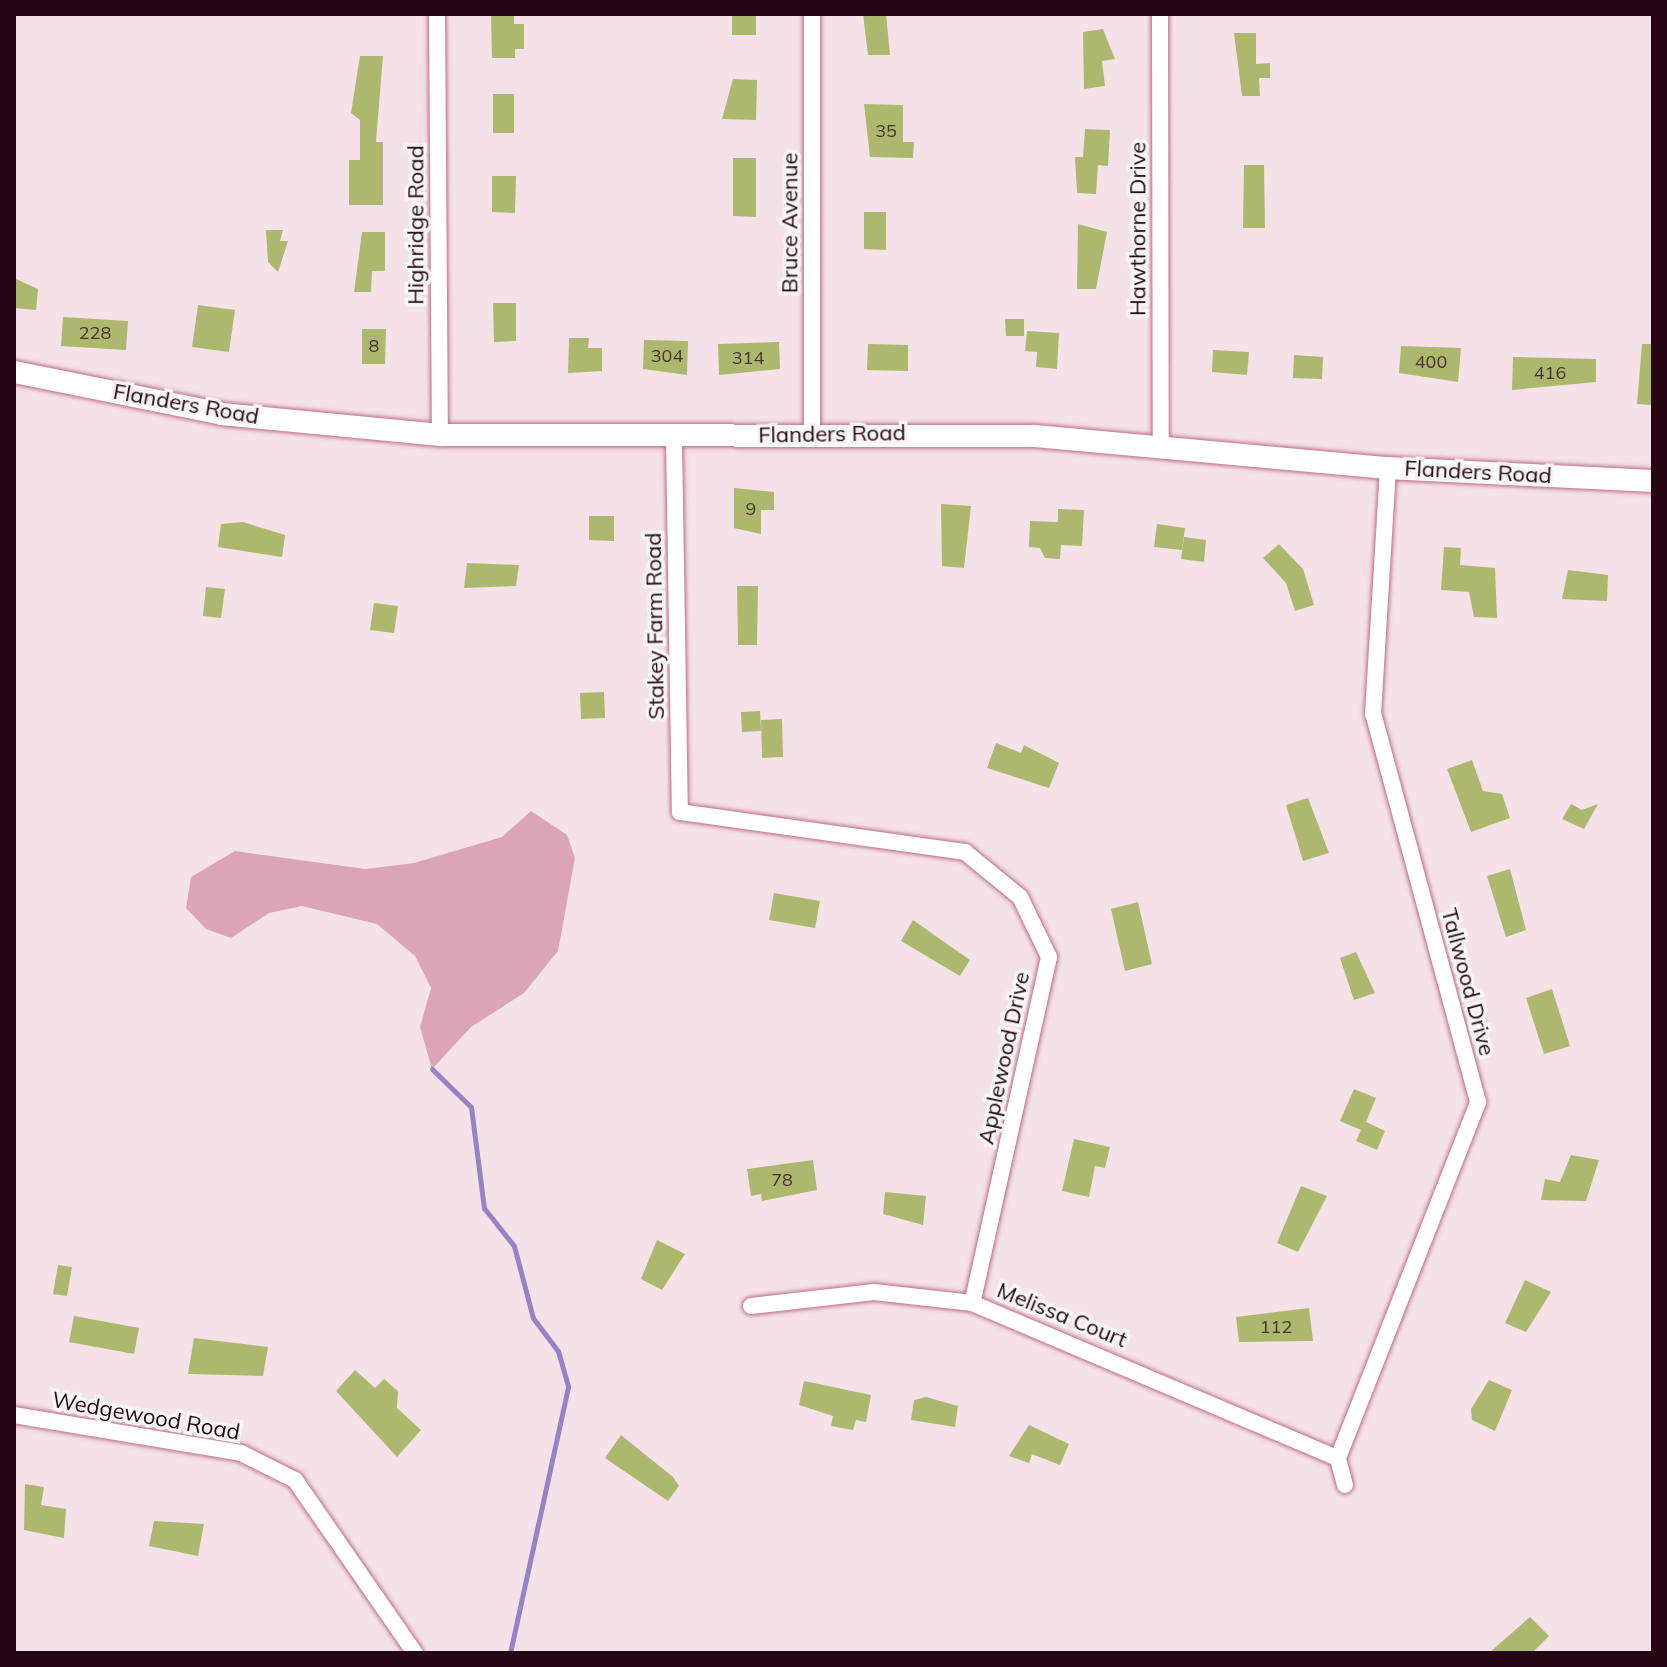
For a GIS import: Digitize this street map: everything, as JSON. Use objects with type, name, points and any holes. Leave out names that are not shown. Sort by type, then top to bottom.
[{"type":"street","name":"Highridge Road","points":[[437,14],[440,435]]},
{"type":"street","name":"Bruce Avenue","points":[[812,14],[812,431]]},
{"type":"street","name":"Hawthorne Drive","points":[[1160,14],[1161,443]]},
{"type":"street","name":"Flanders Road","points":[[14,372],[222,414],[440,435],[674,439],[812,431],[1161,443],[1388,468],[1653,481]]},
{"type":"street","name":"Stakey Farm Road","points":[[674,439],[680,812]]},
{"type":"street","name":"Tallwood Drive","points":[[1338,1458],[1478,1102],[1373,714],[1388,468]]},
{"type":"street","name":"Applewood Drive","points":[[680,812],[965,852],[1020,897],[1049,957],[972,1303]]},
{"type":"street","name":"Melissa Court","points":[[751,1306],[874,1292],[972,1303],[1338,1458]]},
{"type":"street","name":"Wedgewood Road","points":[[14,1415],[241,1453],[295,1480],[415,1653]]},
{"type":"street","points":[[1338,1458],[1345,1485]]},
{"type":"shaded area","points":[[531,811],[567,835],[575,858],[558,951],[524,993],[471,1027],[432,1069],[420,1027],[431,988],[415,956],[377,924],[302,906],[269,913],[231,938],[206,929],[186,908],[191,877],[235,851],[365,869],[414,863],[502,837]]},
{"type":"building","points":[[491,14],[514,14],[514,24],[524,24],[524,49],[515,49],[515,58],[492,58]]},
{"type":"building","points":[[732,14],[756,14],[756,35],[732,35]]},
{"type":"building","points":[[863,14],[886,14],[890,55],[868,55]]},
{"type":"building","points":[[1103,29],[1115,59],[1102,61],[1105,86],[1084,89],[1083,32]]},
{"type":"building","points":[[1234,33],[1256,33],[1256,64],[1270,63],[1270,78],[1259,78],[1260,96],[1242,96]]},
{"type":"building","points":[[360,56],[383,56],[376,142],[383,142],[383,205],[349,205],[349,160],[360,160],[360,120],[351,113]]},
{"type":"building","points":[[733,79],[757,80],[756,120],[722,119]]},
{"type":"building","points":[[493,94],[514,94],[514,133],[493,133]]},
{"type":"building","points":[[864,104],[903,105],[903,142],[914,142],[913,158],[870,157]]},
{"type":"building","points":[[1085,129],[1110,130],[1108,166],[1098,165],[1096,194],[1077,193],[1075,157],[1083,157]]},
{"type":"building","points":[[733,158],[756,158],[756,217],[733,216]]},
{"type":"building","points":[[1244,165],[1264,165],[1265,228],[1243,228]]},
{"type":"building","points":[[492,176],[516,176],[515,213],[492,212]]},
{"type":"building","points":[[864,212],[886,212],[886,250],[864,249]]},
{"type":"building","points":[[1078,224],[1107,232],[1096,289],[1077,289]]},
{"type":"building","points":[[266,230],[283,230],[280,241],[288,241],[278,272],[268,262]]},
{"type":"building","points":[[362,232],[385,232],[385,271],[372,271],[371,292],[354,292]]},
{"type":"building","points":[[14,278],[38,289],[36,310],[14,308]]},
{"type":"building","points":[[493,303],[516,303],[516,341],[494,342]]},
{"type":"building","points":[[198,305],[235,310],[229,352],[192,347]]},
{"type":"building","points":[[63,317],[128,321],[126,350],[61,346]]},
{"type":"building","points":[[1005,319],[1024,319],[1024,336],[1006,336]]},
{"type":"building","points":[[362,329],[386,329],[385,364],[362,364]]},
{"type":"building","points":[[1027,331],[1059,333],[1057,369],[1036,367],[1037,352],[1025,351]]},
{"type":"building","points":[[569,338],[589,338],[588,348],[602,348],[602,371],[568,373]]},
{"type":"building","points":[[644,340],[688,341],[687,375],[643,369]]},
{"type":"building","points":[[779,342],[780,369],[719,375],[718,344]]},
{"type":"building","points":[[868,344],[908,345],[908,371],[867,370]]},
{"type":"building","points":[[1642,344],[1653,344],[1653,405],[1637,404]]},
{"type":"building","points":[[1401,346],[1461,348],[1458,382],[1399,373]]},
{"type":"building","points":[[1213,350],[1249,352],[1247,375],[1212,372]]},
{"type":"building","points":[[1294,355],[1323,357],[1322,379],[1293,378]]},
{"type":"building","points":[[1513,357],[1596,359],[1596,382],[1512,390]]},
{"type":"building","points":[[734,488],[774,492],[774,510],[761,510],[761,534],[734,528]]},
{"type":"building","points":[[941,504],[971,506],[964,568],[942,566]]},
{"type":"building","points":[[1058,509],[1084,510],[1082,546],[1061,545],[1060,559],[1045,558],[1040,548],[1029,547],[1030,521],[1058,522]]},
{"type":"building","points":[[589,516],[614,516],[614,541],[589,540]]},
{"type":"building","points":[[243,522],[285,535],[282,557],[218,547],[221,524]]},
{"type":"building","points":[[1157,524],[1185,528],[1182,550],[1154,547]]},
{"type":"building","points":[[1184,537],[1206,540],[1204,562],[1181,559]]},
{"type":"building","points":[[1279,544],[1303,569],[1314,605],[1295,611],[1286,583],[1263,558]]},
{"type":"building","points":[[1444,547],[1461,548],[1460,565],[1495,568],[1497,618],[1474,617],[1469,592],[1441,590]]},
{"type":"building","points":[[467,563],[519,565],[516,586],[464,588]]},
{"type":"building","points":[[1568,570],[1608,575],[1607,601],[1562,599]]},
{"type":"building","points":[[737,586],[758,586],[757,645],[738,645]]},
{"type":"building","points":[[206,587],[225,589],[221,618],[203,616]]},
{"type":"building","points":[[374,603],[398,606],[394,633],[370,630]]},
{"type":"building","points":[[604,692],[605,718],[581,719],[580,693]]},
{"type":"building","points":[[760,711],[761,731],[742,732],[741,712]]},
{"type":"building","points":[[782,719],[783,757],[762,758],[761,720]]},
{"type":"building","points":[[996,743],[1021,753],[1024,745],[1059,763],[1049,788],[987,768]]},
{"type":"building","points":[[1472,760],[1483,791],[1502,794],[1510,818],[1471,832],[1447,769]]},
{"type":"building","points":[[1308,798],[1329,853],[1303,861],[1286,805]]},
{"type":"building","points":[[1571,804],[1582,810],[1598,804],[1584,829],[1562,819]]},
{"type":"building","points":[[1510,869],[1526,930],[1506,937],[1487,876]]},
{"type":"building","points":[[774,893],[820,901],[815,928],[769,920]]},
{"type":"building","points":[[1138,902],[1152,964],[1125,971],[1111,909]]},
{"type":"building","points":[[913,920],[970,960],[960,976],[901,941]]},
{"type":"building","points":[[1356,952],[1375,993],[1354,1000],[1340,958]]},
{"type":"building","points":[[1552,989],[1570,1046],[1544,1054],[1526,998]]},
{"type":"building","points":[[1354,1089],[1376,1098],[1366,1122],[1385,1131],[1377,1150],[1356,1141],[1361,1130],[1340,1121]]},
{"type":"building","points":[[1074,1139],[1110,1147],[1105,1168],[1095,1166],[1089,1197],[1062,1191]]},
{"type":"building","points":[[1571,1155],[1599,1160],[1586,1201],[1541,1200],[1545,1179],[1560,1182]]},
{"type":"building","points":[[813,1160],[817,1190],[762,1201],[761,1194],[751,1196],[747,1169]]},
{"type":"building","points":[[1301,1186],[1327,1196],[1298,1252],[1277,1243]]},
{"type":"building","points":[[885,1192],[926,1196],[923,1225],[883,1214]]},
{"type":"building","points":[[657,1240],[685,1254],[662,1290],[641,1279]]},
{"type":"building","points":[[58,1265],[72,1267],[67,1296],[53,1294]]},
{"type":"building","points":[[1525,1280],[1551,1292],[1526,1332],[1505,1323]]},
{"type":"building","points":[[1309,1308],[1313,1341],[1239,1342],[1236,1317]]},
{"type":"building","points":[[74,1316],[139,1328],[134,1354],[69,1342]]},
{"type":"building","points":[[194,1338],[268,1347],[263,1376],[188,1374]]},
{"type":"building","points":[[355,1370],[375,1388],[384,1379],[398,1391],[397,1408],[421,1430],[397,1457],[336,1391]]},
{"type":"building","points":[[1489,1380],[1512,1390],[1495,1431],[1472,1420],[1471,1409]]},
{"type":"building","points":[[804,1381],[871,1395],[866,1422],[856,1420],[853,1430],[831,1426],[833,1416],[799,1405]]},
{"type":"building","points":[[926,1397],[958,1406],[955,1427],[911,1420],[914,1400]]},
{"type":"building","points":[[1029,1425],[1069,1444],[1060,1465],[1032,1454],[1029,1463],[1009,1456]]},
{"type":"building","points":[[621,1435],[673,1477],[679,1486],[668,1501],[605,1458]]},
{"type":"building","points":[[25,1484],[44,1487],[41,1505],[66,1509],[64,1538],[24,1530]]},
{"type":"building","points":[[154,1521],[204,1524],[198,1556],[149,1546]]},
{"type":"building","points":[[1530,1617],[1549,1636],[1532,1653],[1489,1653]]},
{"type":"waterway","points":[[432,1069],[471,1107],[484,1208],[514,1246],[533,1318],[558,1351],[568,1387],[510,1653]]}]
